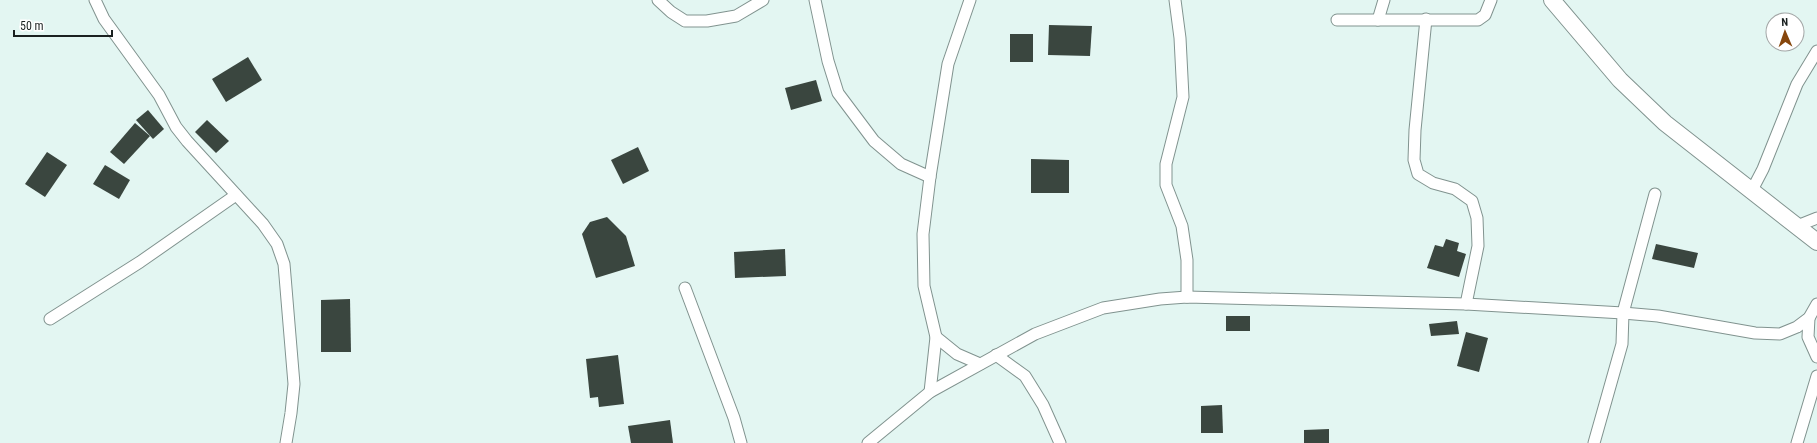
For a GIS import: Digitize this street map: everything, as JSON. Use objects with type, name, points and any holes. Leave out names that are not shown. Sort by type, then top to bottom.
[{"type":"street","points":[[95,0],[104,19],[159,95],[176,127],[186,141],[262,224],[277,244],[284,264],[294,384],[286,443]]},
{"type":"street","points":[[658,0],[670,12],[685,21],[707,21],[736,16],[763,0]]},
{"type":"street","points":[[815,0],[828,61],[838,94],[874,141],[901,164],[930,177]]},
{"type":"street","points":[[930,392],[936,337],[924,286],[923,234],[930,177],[948,64],[970,0]]},
{"type":"street","points":[[1175,0],[1180,38],[1183,97],[1166,164],[1166,185],[1182,226],[1187,260],[1187,297]]},
{"type":"street","points":[[1378,20],[1384,0]]},
{"type":"street","points":[[1337,20],[1478,20],[1485,15],[1491,0]]},
{"type":"street","points":[[1552,0],[1620,80],[1664,123],[1817,242]]},
{"type":"street","points":[[1426,19],[1415,130],[1414,160],[1418,174],[1432,183],[1455,189],[1472,201],[1477,218],[1478,246],[1466,304]]},
{"type":"street","points":[[1751,192],[1763,169],[1797,84],[1817,51]]},
{"type":"street","points":[[1594,443],[1622,344],[1623,313],[1655,194]]},
{"type":"street","points":[[50,319],[140,262],[236,195]]},
{"type":"street","points":[[1797,226],[1817,218]]},
{"type":"street","points":[[685,288],[734,418],[741,443]]},
{"type":"street","points":[[868,443],[930,392],[1035,334],[1103,308],[1160,298],[1187,297],[1466,304],[1623,313],[1658,316],[1755,334],[1780,334],[1797,327],[1809,318],[1817,304]]},
{"type":"street","points":[[1809,318],[1808,338],[1817,357]]},
{"type":"street","points":[[936,337],[957,354],[980,364]]},
{"type":"street","points":[[996,356],[1025,376],[1043,405],[1060,443]]},
{"type":"street","points":[[1797,443],[1817,376]]},
{"type":"building","points":[[1049,25],[1092,26],[1090,56],[1048,55]]},
{"type":"building","points":[[1010,34],[1033,34],[1033,62],[1010,62]]},
{"type":"building","points":[[248,57],[262,80],[226,102],[212,79]]},
{"type":"building","points":[[816,80],[822,101],[791,110],[785,88]]},
{"type":"building","points":[[148,110],[164,129],[153,139],[136,120]]},
{"type":"building","points":[[207,120],[229,141],[216,153],[195,132]]},
{"type":"building","points":[[135,123],[150,136],[124,164],[110,152]]},
{"type":"building","points":[[638,147],[649,171],[623,184],[611,160]]},
{"type":"building","points":[[47,152],[67,165],[45,197],[25,184]]},
{"type":"building","points":[[1031,159],[1069,160],[1069,193],[1031,193]]},
{"type":"building","points":[[105,165],[130,180],[119,199],[93,184]]},
{"type":"building","points":[[607,217],[626,236],[635,266],[596,278],[582,234],[590,222]]},
{"type":"building","points":[[1446,239],[1459,243],[1457,251],[1466,254],[1459,277],[1427,268],[1435,245],[1443,247]]},
{"type":"building","points":[[1656,244],[1698,253],[1694,268],[1652,259]]},
{"type":"building","points":[[785,249],[786,276],[735,278],[734,252]]},
{"type":"building","points":[[350,299],[351,352],[321,352],[321,300]]},
{"type":"building","points":[[1226,316],[1250,316],[1250,331],[1226,331]]},
{"type":"building","points":[[1457,321],[1459,334],[1431,336],[1429,324]]},
{"type":"building","points":[[1466,332],[1488,338],[1479,372],[1457,366]]},
{"type":"building","points":[[618,355],[624,404],[599,407],[598,397],[590,398],[586,359]]},
{"type":"building","points":[[1222,405],[1223,433],[1201,433],[1201,406]]},
{"type":"building","points":[[670,420],[673,443],[631,443],[628,426]]},
{"type":"building","points":[[1329,429],[1329,443],[1304,443],[1304,430]]}]
